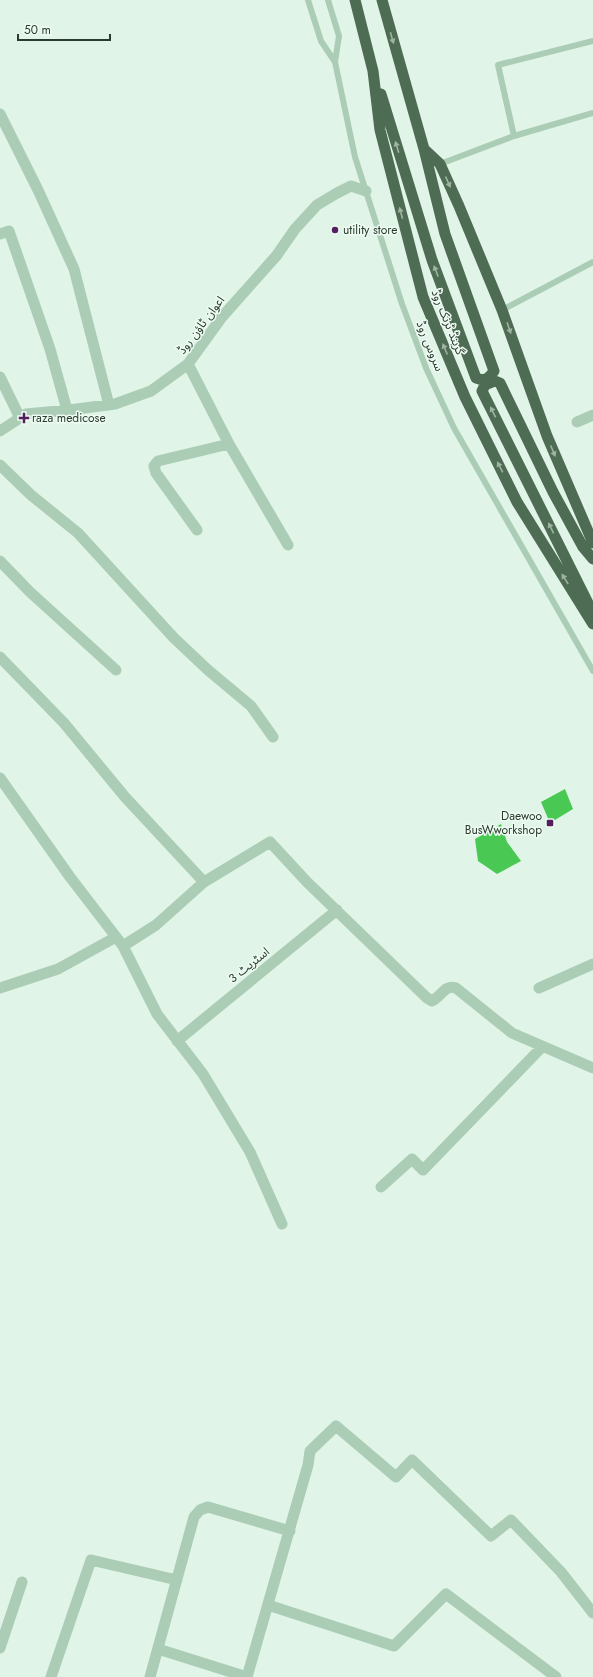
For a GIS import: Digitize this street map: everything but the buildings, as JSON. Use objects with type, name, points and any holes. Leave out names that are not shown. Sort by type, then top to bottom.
[{"type":"highway","name":"گرینڈ ٹرنک روڈ","points":[[355,0],[373,71],[380,130],[423,297],[465,397],[517,502],[593,624]]},
{"type":"highway","points":[[373,71],[435,267],[476,378],[486,380],[494,371],[445,234],[424,149],[382,0]]},
{"type":"highway","points":[[424,149],[440,164],[502,310],[546,436],[593,543]]},
{"type":"highway","points":[[593,559],[583,547],[557,499],[500,383],[495,381],[485,385],[482,390],[593,613]]},
{"type":"street","points":[[0,114],[38,190],[74,270],[110,405]]},
{"type":"street","name":"اعوان ٹاؤن روڈ","points":[[0,431],[26,414],[110,405],[151,391],[188,364],[222,317],[277,255],[295,230],[317,205],[336,193],[351,186],[366,191]]},
{"type":"street","points":[[0,234],[9,231],[50,349],[67,410]]},
{"type":"street","points":[[188,364],[229,444],[288,545]]},
{"type":"street","points":[[0,377],[20,418]]},
{"type":"street","points":[[577,422],[593,415]]},
{"type":"street","points":[[197,530],[156,473],[154,466],[158,461],[229,444]]},
{"type":"street","points":[[0,465],[31,495],[78,532],[174,638],[250,706],[273,737]]},
{"type":"street","points":[[0,561],[30,592],[116,670]]},
{"type":"street","points":[[0,657],[64,723],[125,797],[204,882]]},
{"type":"street","points":[[0,778],[70,877],[120,941],[157,1014],[203,1074],[250,1152],[282,1224]]},
{"type":"street","points":[[0,988],[58,968],[156,924],[204,882],[270,842],[307,882],[432,1001],[437,999],[447,988],[452,986],[512,1033],[542,1048],[593,1068]]},
{"type":"street","name":"اسٹریٹ 3","points":[[178,1041],[337,910]]},
{"type":"street","points":[[539,988],[593,964]]},
{"type":"street","points":[[381,1188],[412,1159],[423,1170],[542,1048]]},
{"type":"street","points":[[158,1649],[247,1677],[290,1531],[308,1465],[310,1451],[336,1426],[396,1477],[412,1460],[491,1536],[511,1520],[562,1572],[593,1613]]},
{"type":"street","points":[[150,1677],[194,1517],[200,1510],[208,1507],[290,1531]]},
{"type":"street","points":[[51,1677],[91,1560],[177,1580]]},
{"type":"street","points":[[0,1648],[22,1582]]},
{"type":"street","points":[[268,1605],[394,1646],[446,1594],[556,1677]]},
{"type":"lane","points":[[308,0],[321,41],[335,62]]},
{"type":"lane","name":"سروس روڈ","points":[[328,0],[339,36],[335,62],[355,157],[402,304],[426,368],[454,428],[593,671]]},
{"type":"lane","points":[[514,136],[498,65],[593,41]]},
{"type":"lane","points":[[440,164],[514,136],[593,113]]},
{"type":"lane","points":[[502,310],[593,262]]},
{"type":"place","name":"utility store","points":[[335,230]]},
{"type":"place","name":"raza medicose","points":[[24,418]]},
{"type":"place","name":"Daewoo BusWworkshop","points":[[550,823]]}]
